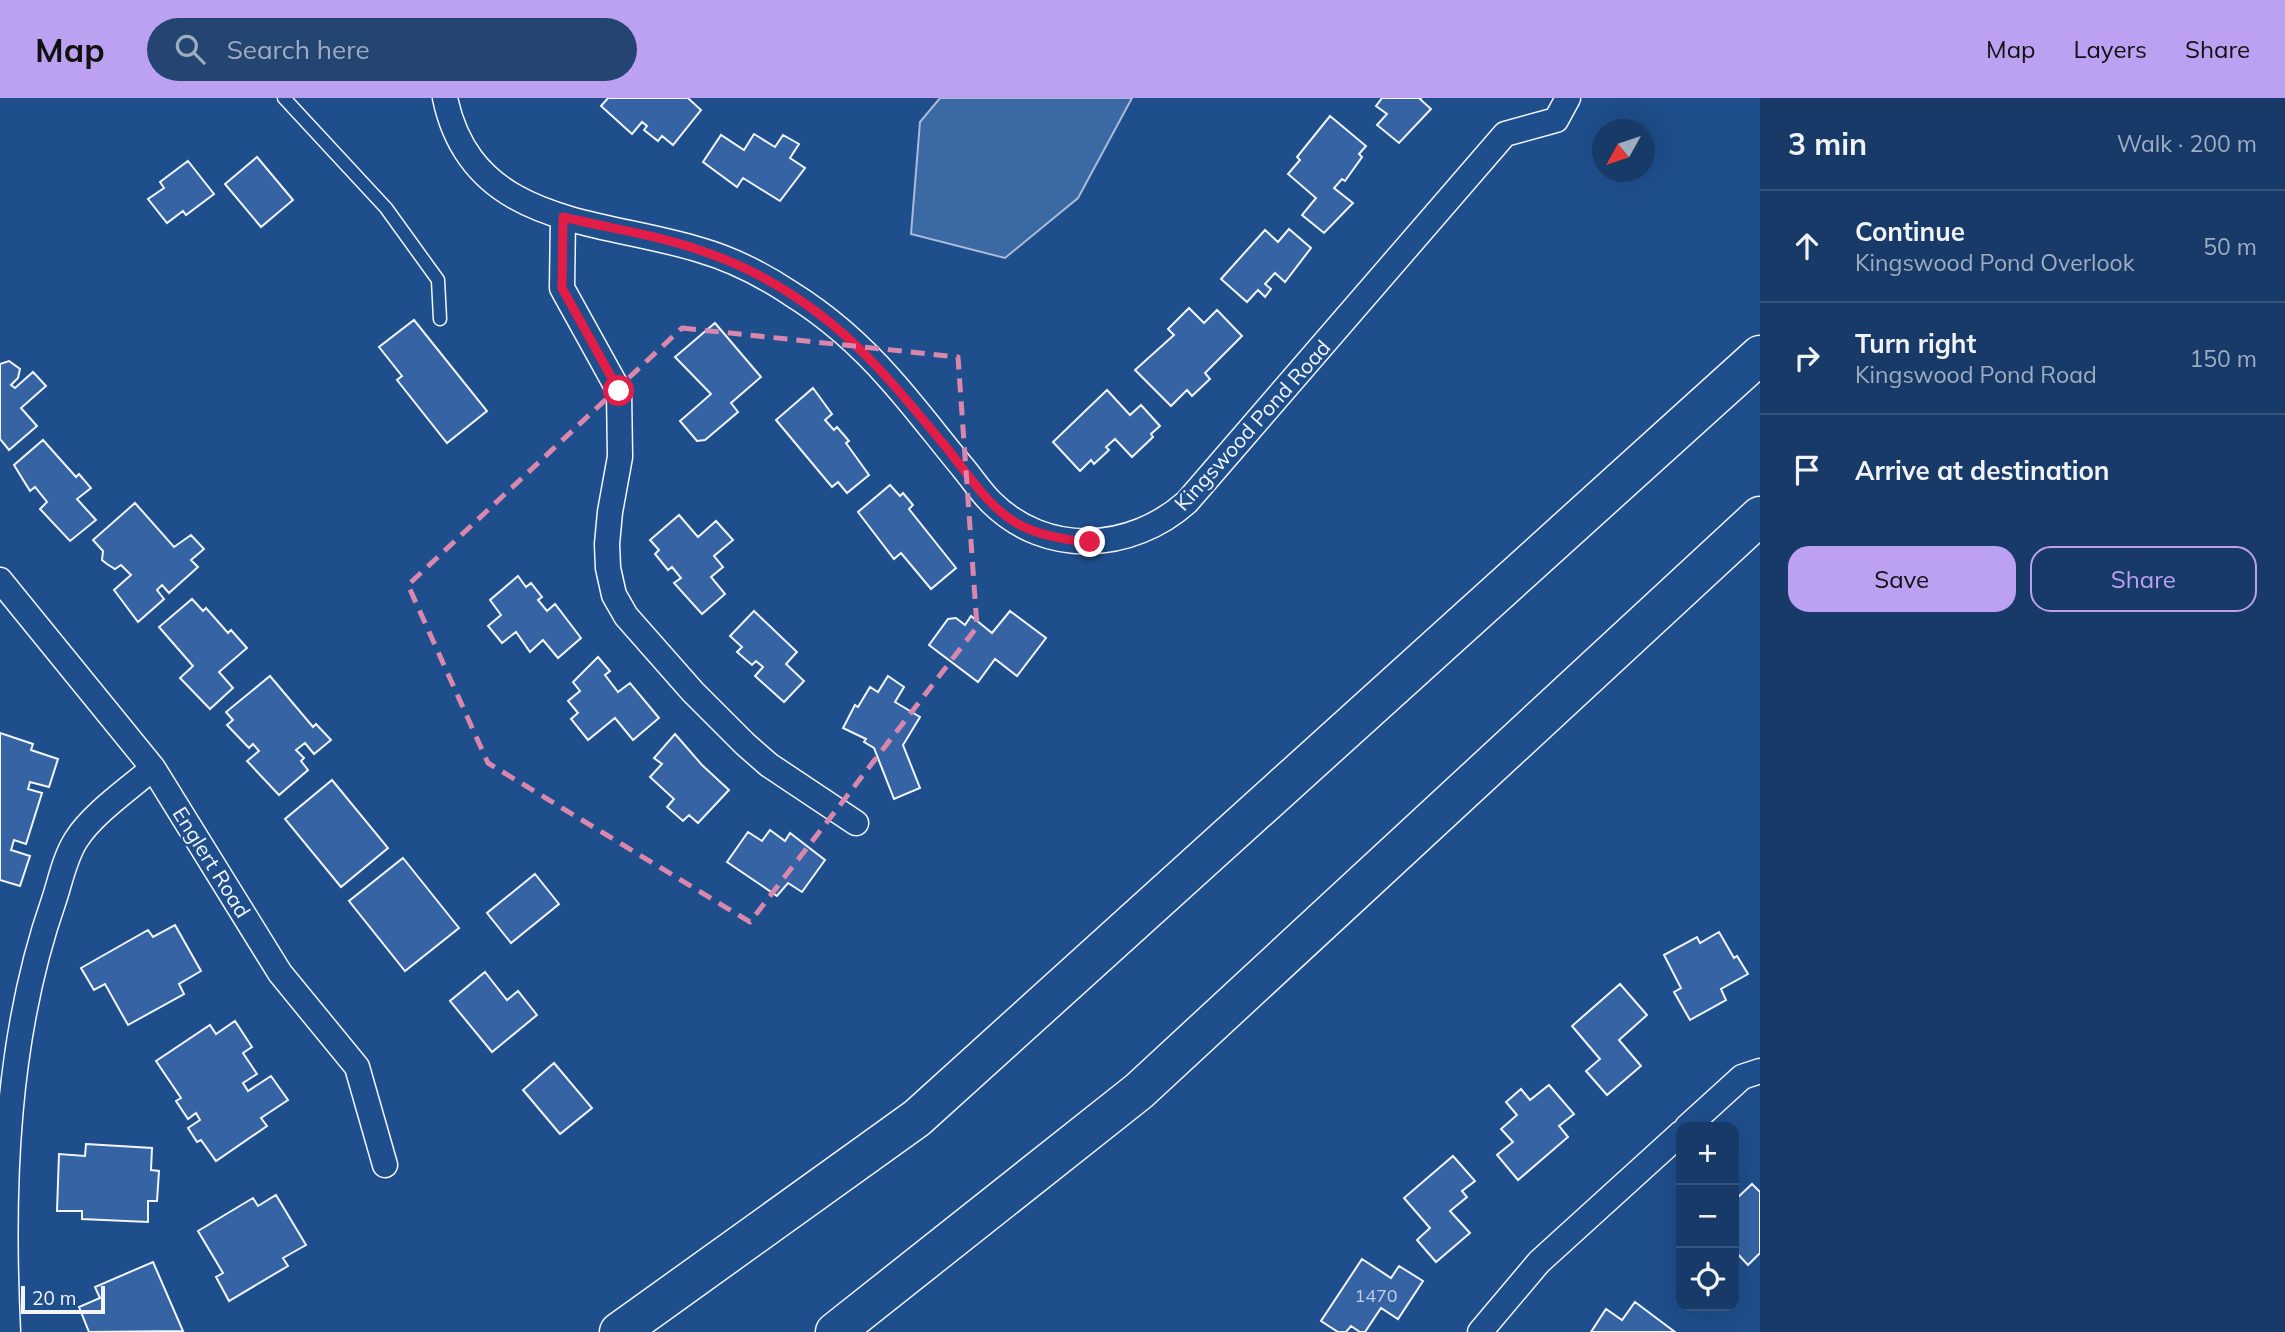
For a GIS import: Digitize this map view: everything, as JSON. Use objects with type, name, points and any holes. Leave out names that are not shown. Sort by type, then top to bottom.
[{"type":"highway","points":[[619,1332],[917,1118],[1760,355]]},
{"type":"highway","points":[[835,1332],[1139,1091],[1760,516]]},
{"type":"street","name":"Kingswood Pond Road","points":[[445,98],[448,114],[464,145],[485,174],[506,191],[528,205],[563,217],[699,250],[731,261],[789,292],[842,332],[890,379],[992,503],[1016,522],[1059,538],[1090,542],[1127,537],[1149,529],[1174,514],[1187,502],[1505,134],[1556,120],[1568,98]]},
{"type":"street","points":[[563,217],[562,288],[619,391],[620,457],[607,544],[608,568],[614,595],[626,616],[693,692],[745,744],[769,765],[856,823]]},
{"type":"street","name":"Englert Road","points":[[0,580],[153,768],[280,973],[357,1067],[385,1165]]},
{"type":"street","points":[[8,1332],[6,1287],[11,1105],[23,1014],[40,939],[76,841],[106,808],[153,768]]},
{"type":"street","points":[[1692,1122],[1742,1077],[1760,1071]]},
{"type":"street","points":[[1480,1332],[1539,1262],[1676,1138]]},
{"type":"lane","points":[[284,98],[386,208],[438,280],[440,319]]},
{"type":"highlighted area","points":[[682,328],[958,357],[977,627],[750,922],[488,763],[408,585]]},
{"type":"water","points":[[940,98],[1132,98],[1078,198],[1005,258],[911,234],[920,122]]},
{"type":"building","points":[[608,98],[688,98],[701,110],[673,145],[662,136],[658,141],[644,130],[647,126],[642,122],[632,134],[601,106]]},
{"type":"building","points":[[1382,98],[1421,98],[1431,109],[1399,143],[1377,125],[1387,114],[1376,106]]},
{"type":"building","points":[[1330,116],[1366,146],[1359,154],[1362,157],[1345,181],[1342,179],[1334,188],[1353,203],[1324,233],[1302,215],[1316,198],[1288,174],[1300,160],[1297,157]]},
{"type":"building","points":[[754,134],[775,147],[783,135],[799,144],[790,158],[805,168],[780,201],[743,178],[737,187],[703,162],[721,135],[744,150]]},
{"type":"building","points":[[257,157],[293,200],[261,227],[225,184]]},
{"type":"building","points":[[188,161],[214,194],[186,215],[183,211],[167,223],[148,199],[164,188],[160,182]]},
{"type":"building","points":[[1289,229],[1311,248],[1285,282],[1275,273],[1265,284],[1271,289],[1265,297],[1258,290],[1247,302],[1221,279],[1265,230],[1278,242]]},
{"type":"building","points":[[1189,308],[1204,323],[1217,310],[1242,336],[1205,373],[1210,379],[1192,396],[1187,390],[1171,406],[1135,370],[1174,335],[1168,329]]},
{"type":"building","points":[[414,320],[487,411],[447,443],[397,380],[402,376],[379,347]]},
{"type":"building","points":[[715,323],[761,377],[731,403],[738,412],[705,440],[697,441],[680,421],[711,394],[675,357]]},
{"type":"building","points":[[9,361],[20,369],[18,378],[11,385],[15,388],[33,372],[46,386],[21,408],[37,426],[9,450],[0,439],[0,364]]},
{"type":"building","points":[[813,388],[832,414],[825,420],[834,430],[837,427],[849,441],[846,443],[869,475],[847,493],[838,482],[832,487],[776,420]]},
{"type":"building","points":[[1107,390],[1130,415],[1141,405],[1160,426],[1151,434],[1153,437],[1132,457],[1115,439],[1106,447],[1109,450],[1094,464],[1091,460],[1080,471],[1053,442]]},
{"type":"building","points":[[43,440],[76,477],[79,474],[91,488],[77,499],[96,520],[70,541],[40,509],[47,502],[35,487],[30,491],[14,465]]},
{"type":"building","points":[[890,485],[900,496],[903,493],[913,505],[909,509],[956,568],[931,589],[901,553],[894,559],[858,512]]},
{"type":"building","points":[[135,503],[174,547],[191,535],[204,549],[191,560],[198,567],[169,593],[162,585],[157,590],[164,599],[138,622],[114,590],[131,575],[121,565],[115,569],[102,560],[103,551],[93,540]]},
{"type":"building","points":[[679,515],[698,537],[716,521],[733,540],[714,556],[723,567],[711,577],[725,594],[702,614],[674,583],[681,578],[672,567],[668,570],[655,554],[659,550],[650,540]]},
{"type":"building","points":[[518,576],[526,587],[531,583],[542,597],[538,600],[547,611],[555,604],[581,638],[558,658],[543,640],[530,652],[516,632],[502,643],[488,626],[501,615],[490,600]]},
{"type":"building","points":[[192,599],[203,611],[206,608],[228,633],[231,630],[247,648],[219,672],[233,688],[210,709],[180,678],[193,666],[159,627]]},
{"type":"building","points":[[754,611],[797,652],[786,664],[804,681],[784,702],[755,676],[763,667],[756,661],[752,665],[737,652],[742,647],[730,636]]},
{"type":"building","points":[[1010,611],[1046,638],[1017,676],[995,659],[978,682],[929,645],[948,619],[956,618],[965,625],[971,616],[992,633]]},
{"type":"building","points":[[598,657],[610,671],[605,675],[618,692],[630,683],[659,718],[633,740],[615,718],[588,740],[571,719],[578,713],[568,701],[580,691],[573,682]]},
{"type":"building","points":[[270,676],[313,727],[316,724],[331,740],[314,754],[305,743],[296,750],[304,758],[301,761],[308,770],[279,795],[247,761],[259,751],[253,744],[249,748],[227,725],[233,720],[226,712]]},
{"type":"building","points":[[888,676],[904,687],[895,702],[920,717],[903,745],[920,788],[894,799],[874,748],[864,742],[866,739],[843,728],[855,705],[858,707],[870,687],[878,692]]},
{"type":"building","points":[[0,733],[33,744],[31,750],[58,759],[49,787],[30,782],[28,789],[42,793],[26,844],[14,840],[11,850],[30,856],[20,886],[0,880]]},
{"type":"building","points":[[675,734],[729,790],[698,823],[689,815],[683,821],[667,807],[674,799],[650,777],[662,764],[654,758]]},
{"type":"building","points":[[332,780],[388,848],[341,887],[285,819]]},
{"type":"building","points":[[770,830],[785,841],[790,833],[825,860],[802,892],[788,883],[777,896],[727,862],[748,832],[762,841]]},
{"type":"building","points":[[403,858],[459,928],[405,971],[349,901]]},
{"type":"building","points":[[535,874],[559,904],[511,943],[487,913]]},
{"type":"building","points":[[175,925],[201,971],[179,984],[184,994],[128,1025],[105,984],[94,990],[81,968],[148,930],[153,937]]},
{"type":"building","points":[[1719,932],[1734,958],[1737,956],[1748,974],[1721,989],[1726,1000],[1690,1020],[1674,992],[1681,988],[1664,955],[1697,937],[1700,943]]},
{"type":"building","points":[[485,972],[507,1000],[518,991],[537,1015],[492,1052],[450,1001]]},
{"type":"building","points":[[1620,984],[1647,1015],[1619,1040],[1641,1066],[1607,1095],[1586,1071],[1600,1059],[1572,1026]]},
{"type":"building","points":[[235,1021],[252,1047],[243,1053],[257,1074],[243,1083],[248,1091],[271,1076],[288,1100],[261,1118],[267,1126],[216,1161],[201,1140],[197,1142],[188,1128],[200,1120],[196,1113],[188,1119],[176,1101],[181,1098],[156,1061],[210,1025],[216,1034]]},
{"type":"building","points":[[554,1063],[592,1108],[560,1134],[523,1090]]},
{"type":"building","points":[[1549,1085],[1574,1114],[1559,1126],[1568,1137],[1518,1180],[1497,1155],[1513,1142],[1501,1129],[1517,1115],[1506,1102],[1521,1089],[1530,1100]]},
{"type":"building","points":[[86,1144],[152,1148],[151,1170],[159,1171],[157,1201],[148,1201],[148,1222],[82,1219],[82,1211],[57,1211],[59,1154],[85,1156]]},
{"type":"building","points":[[1453,1156],[1475,1181],[1462,1191],[1467,1197],[1450,1211],[1470,1233],[1436,1262],[1417,1240],[1430,1228],[1404,1198]]},
{"type":"building","points":[[1752,1184],[1760,1192],[1760,1253],[1748,1265],[1739,1255],[1739,1196]]},
{"type":"building","points":[[276,1195],[306,1245],[283,1258],[288,1266],[229,1301],[216,1277],[223,1273],[198,1231],[253,1198],[258,1206]]},
{"type":"building","points":[[1362,1259],[1391,1278],[1399,1266],[1423,1281],[1398,1319],[1381,1308],[1365,1332],[1351,1326],[1346,1332],[1338,1332],[1321,1321]]},
{"type":"building","points":[[153,1262],[183,1331],[89,1332],[79,1307],[100,1298],[95,1287]]},
{"type":"building","points":[[1635,1302],[1675,1332],[1591,1332],[1606,1309],[1622,1320]]},
{"type":"route","points":[[619,391],[562,288],[563,217],[699,250],[731,261],[789,292],[842,332],[890,379],[992,503],[1016,522],[1030,529],[1059,538],[1090,542]]}]
